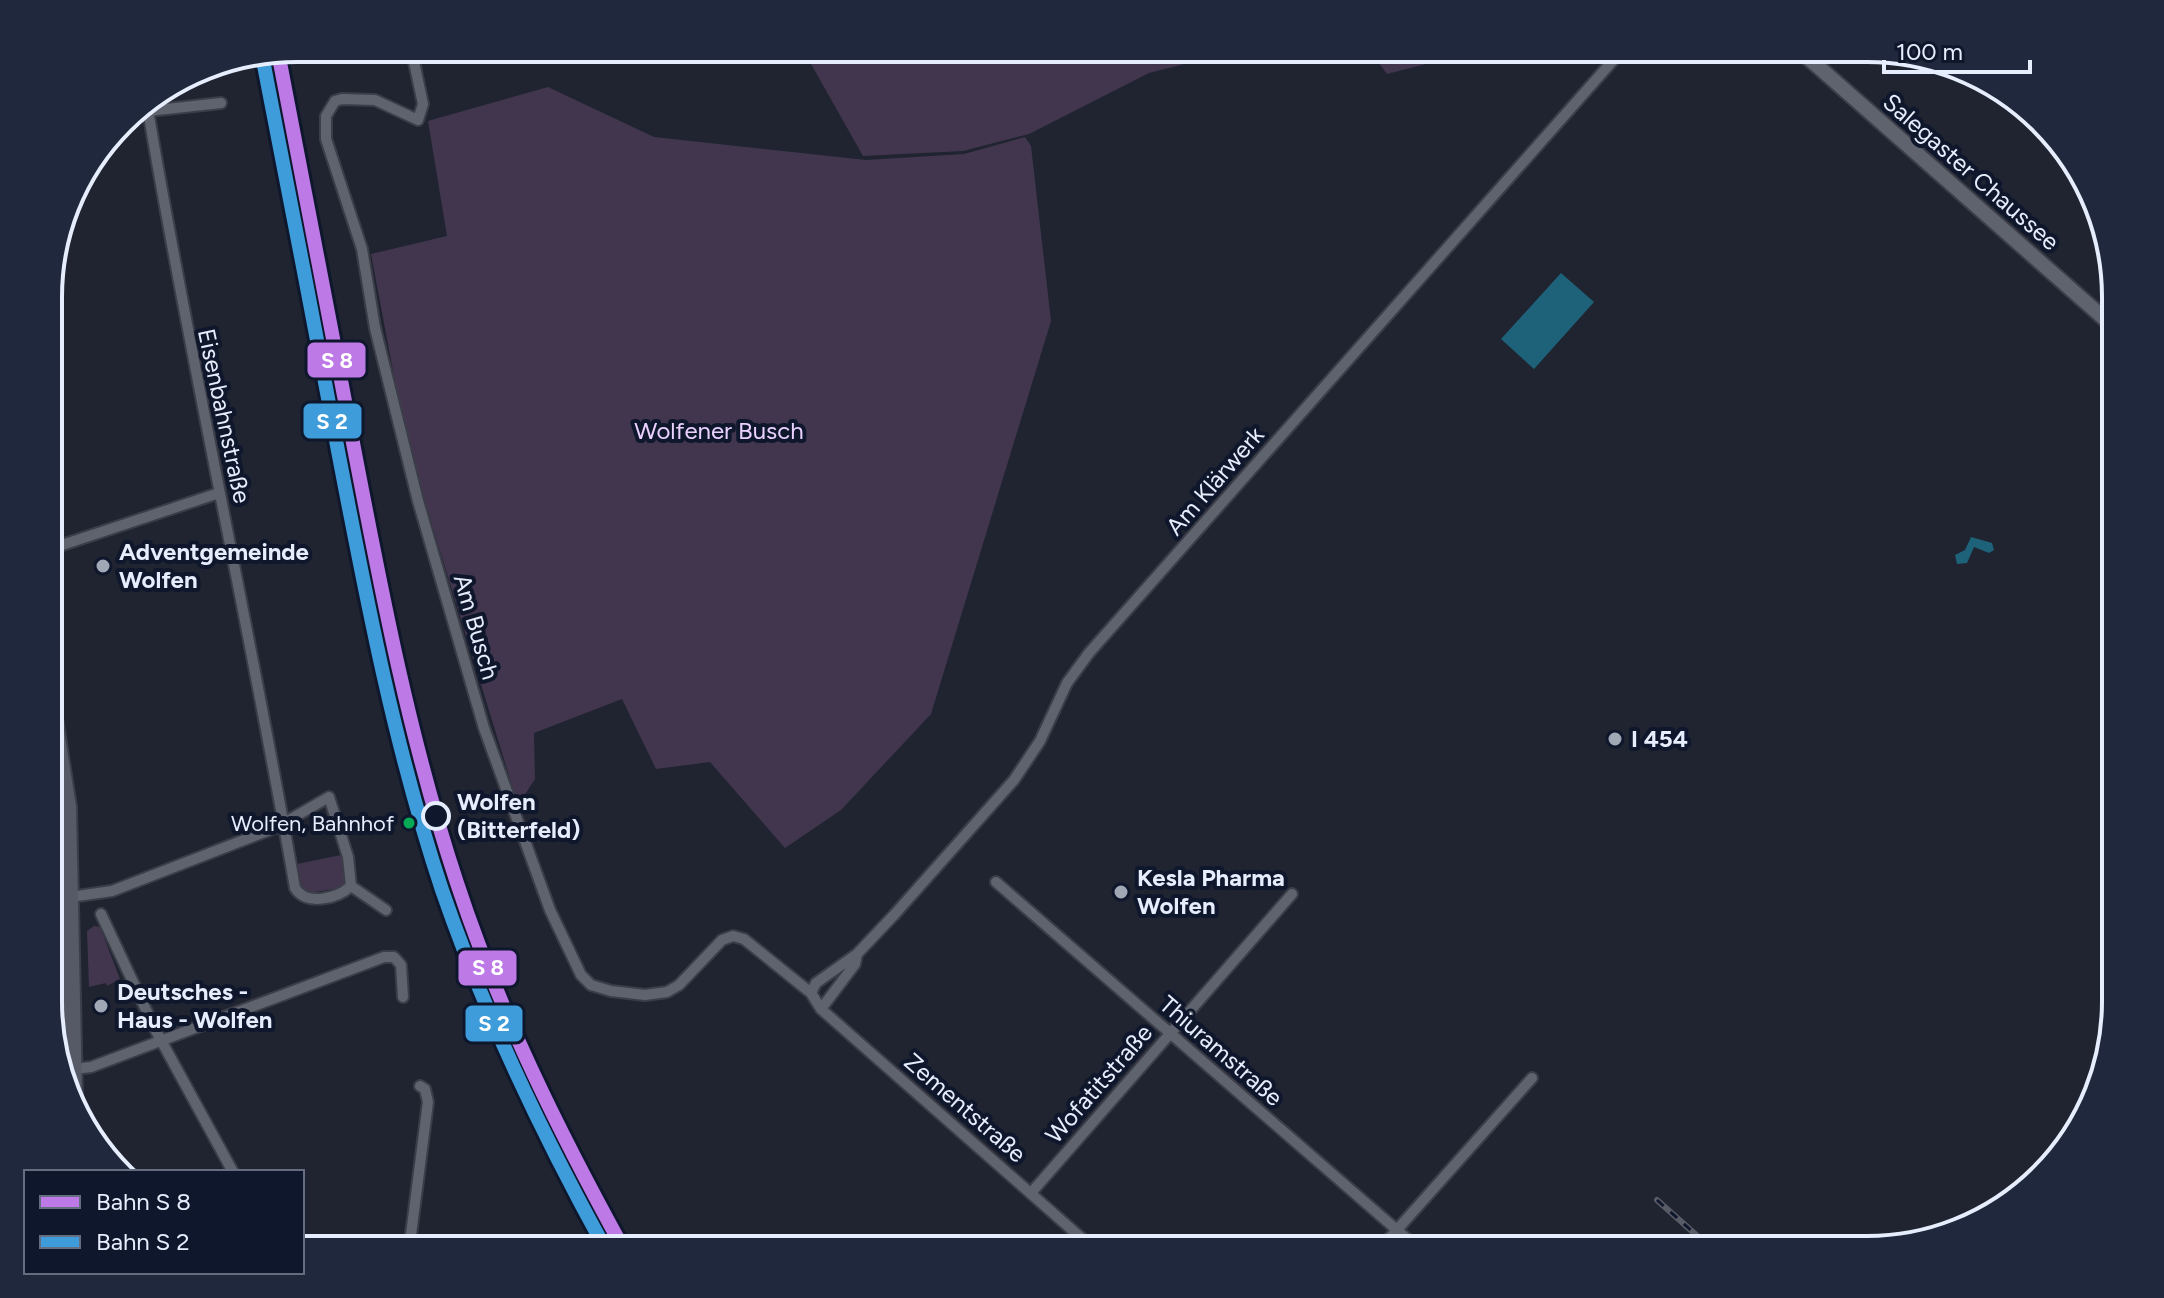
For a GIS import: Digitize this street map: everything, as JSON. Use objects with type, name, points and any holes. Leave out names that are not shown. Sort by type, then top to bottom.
[{"type":"main road","name":"Salegaster Chaussee","points":[[1813,62],[2101,316]]},
{"type":"main road","points":[[62,763],[67,792],[71,899],[65,1039]]},
{"type":"main road","points":[[70,1060],[74,1074]]},
{"type":"street","name":"Am Klärwerk","points":[[811,993],[816,983],[847,958],[857,954],[1022,771],[1040,741],[1063,689],[1089,653],[1611,62]]},
{"type":"street","name":"Am Busch","points":[[414,63],[423,104],[420,117],[414,119],[375,100],[342,99],[335,101],[326,116],[326,139],[362,249],[375,328],[418,501],[484,728],[550,910],[581,975],[597,987],[645,995],[667,992],[679,985],[722,940],[733,936],[749,942],[811,993]]},
{"type":"street","points":[[156,109],[221,103]]},
{"type":"street","name":"Eisenbahnstraße","points":[[140,122],[219,493],[298,894],[311,899],[343,892],[351,886]]},
{"type":"street","points":[[62,545],[219,493]]},
{"type":"street","points":[[62,899],[112,891],[284,824],[329,797],[348,857],[353,878],[351,886],[386,910]]},
{"type":"street","name":"Thiuramstraße","points":[[996,882],[1403,1235]]},
{"type":"street","name":"Wofatitstraße","points":[[1031,1193],[1292,894]]},
{"type":"street","points":[[101,914],[160,1039],[232,1170]]},
{"type":"street","name":"Am Klärwerk","points":[[821,1009],[855,964],[857,954]]},
{"type":"street","points":[[74,1069],[91,1067],[384,957],[398,961],[403,997]]},
{"type":"street","name":"Zementstraße","points":[[811,993],[821,1009],[1079,1236]]},
{"type":"street","points":[[1392,1235],[1532,1078]]},
{"type":"street","points":[[411,1236],[428,1102],[425,1089],[420,1086]]},
{"type":"green space","points":[[1190,62],[1149,73],[1029,134],[963,151],[863,156],[810,63]]},
{"type":"green space","points":[[1378,62],[1433,62],[1387,74]]},
{"type":"green space","name":"Wolfener Busch","points":[[548,87],[654,137],[866,160],[964,154],[1025,137],[1031,146],[1051,321],[931,714],[841,810],[785,848],[710,762],[656,769],[622,699],[534,733],[535,779],[518,805],[406,440],[371,254],[447,236],[428,121]]},
{"type":"green space","points":[[341,855],[347,878],[343,887],[310,893],[301,888],[297,864]]},
{"type":"green space","points":[[94,926],[100,927],[120,979],[107,986],[106,983],[89,987],[87,931]]},
{"type":"water","points":[[1561,273],[1594,302],[1534,369],[1501,339]]},
{"type":"water","points":[[1971,537],[1992,543],[1994,550],[1989,553],[1974,547],[1967,563],[1957,564],[1955,555],[1965,550]]},
{"type":"railway","points":[[1657,1200],[1696,1235]]},
{"type":"transit line","points":[[280,63],[387,613],[411,722],[440,830],[474,931],[511,1024],[576,1161],[616,1236]]},
{"type":"transit line","points":[[264,65],[372,620],[396,729],[425,837],[459,937],[496,1028],[537,1118],[598,1236]]},
{"type":"place","name":"Adventgemeinde Wolfen","points":[[103,566]]},
{"type":"place","name":"I 454","points":[[1615,739]]},
{"type":"place","name":"Wolfen (Bitterfeld)","points":[[436,816]]},
{"type":"place","name":"Wolfen, Bahnhof","points":[[409,823]]},
{"type":"place","name":"Kesla Pharma Wolfen","points":[[1121,892]]},
{"type":"place","name":"Deutsches - Haus - Wolfen","points":[[101,1006]]}]
